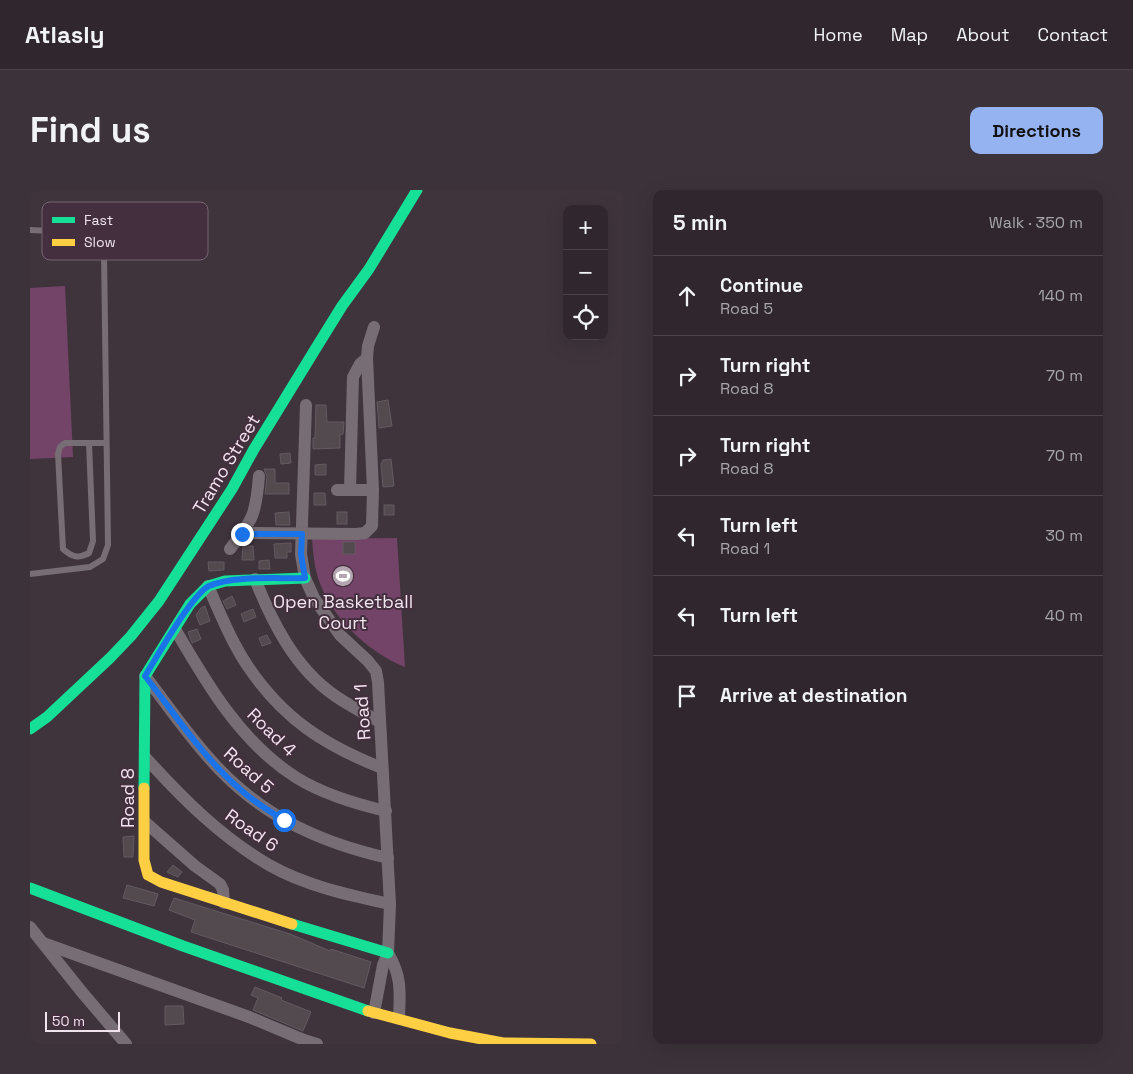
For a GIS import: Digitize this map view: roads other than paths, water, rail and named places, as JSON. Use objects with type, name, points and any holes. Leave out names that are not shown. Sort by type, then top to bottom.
[{"type":"street","name":"Tramo Street","points":[[30,729],[47,717],[110,658],[159,601],[232,490],[254,449],[316,348],[342,306],[369,269],[417,190]]},
{"type":"street","points":[[242,534],[356,534],[364,533],[372,526],[374,520],[367,358],[368,346],[374,327]]},
{"type":"street","points":[[350,490],[353,377],[360,364],[367,358]]},
{"type":"street","name":"Road 1","points":[[306,405],[301,554],[305,578],[318,604],[340,636],[368,661],[376,671],[386,811],[390,904],[388,953]]},
{"type":"street","points":[[230,549],[254,514],[259,476]]},
{"type":"street","points":[[337,490],[373,490]]},
{"type":"street","points":[[145,676],[190,604],[208,586],[225,581],[305,578]]},
{"type":"street","points":[[255,579],[264,603],[296,658],[313,678],[332,694],[380,722]]},
{"type":"street","points":[[208,586],[236,646],[247,664],[264,688],[289,716],[335,747],[382,768]]},
{"type":"street","name":"Road 4","points":[[175,629],[226,709],[248,736],[271,758],[299,779],[317,788],[362,805],[386,811]]},
{"type":"street","name":"Road 8","points":[[145,676],[144,860],[148,875],[161,882],[224,904],[388,953]]},
{"type":"street","name":"Road 5","points":[[145,676],[218,768],[262,807],[304,831],[360,851],[388,858]]},
{"type":"street","name":"Road 6","points":[[145,757],[178,794],[211,824],[227,837],[270,865],[327,889],[390,904]]},
{"type":"street","points":[[145,822],[195,866],[220,884],[223,890],[224,904]]},
{"type":"street","points":[[30,888],[183,946],[374,1013],[399,1018],[450,1033],[503,1043],[591,1044]]},
{"type":"street","points":[[30,927],[126,1044]]},
{"type":"street","points":[[43,943],[249,1017],[317,1044]]},
{"type":"street","points":[[374,1013],[383,965],[388,953]]},
{"type":"street","points":[[388,953],[400,983],[399,1018]]},
{"type":"lane","points":[[30,574],[90,567],[103,559],[108,544],[104,260]]},
{"type":"lane","points":[[89,443],[92,541],[89,553],[81,557],[72,557],[63,550],[58,454],[60,448],[65,443],[89,443],[106,443]]},
{"type":"place","name":"Open Basketball Court","points":[[343,576]]}]
